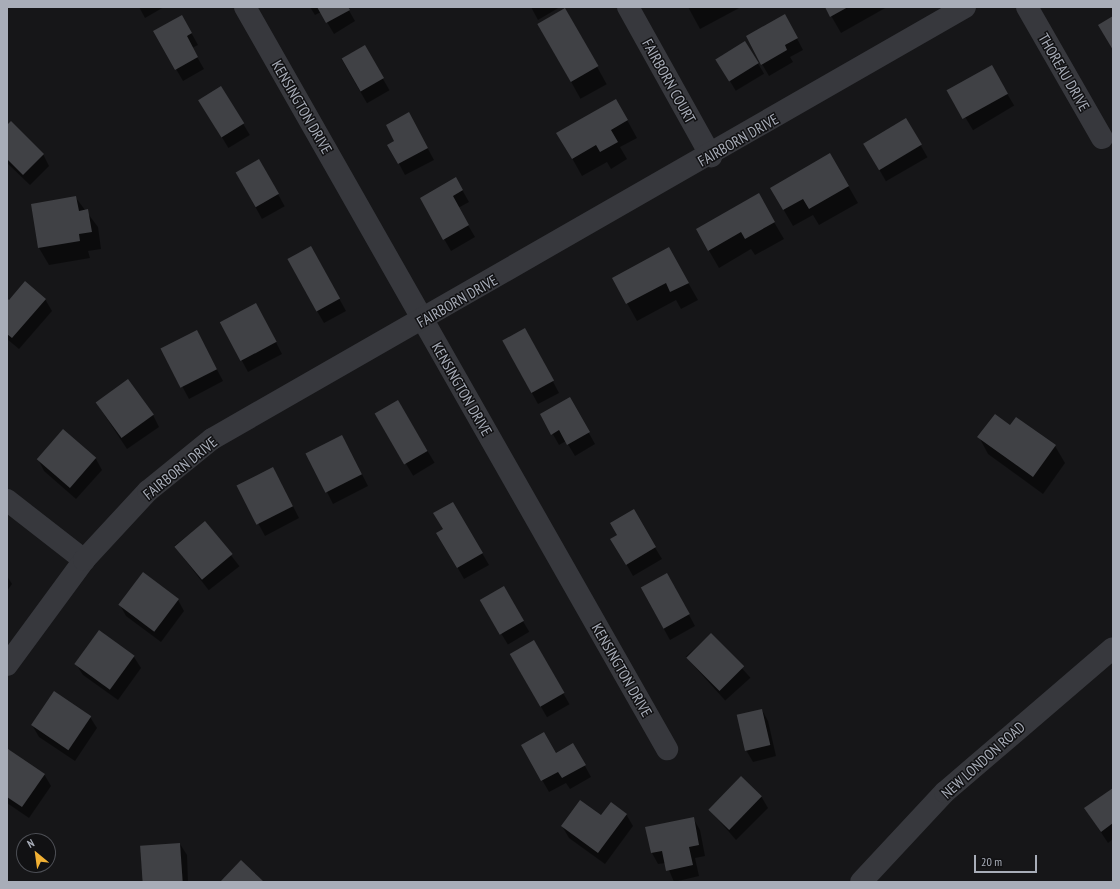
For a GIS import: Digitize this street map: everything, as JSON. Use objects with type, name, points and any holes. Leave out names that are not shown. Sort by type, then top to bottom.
[{"type":"street","name":"KENSINGTON DRIVE","points":[[245,7],[667,749]]},
{"type":"street","name":"FAIRBORN COURT","points":[[628,7],[711,156]]},
{"type":"street","name":"FAIRBORN DRIVE","points":[[7,665],[84,560],[148,491],[212,439],[711,156],[965,7]]},
{"type":"street","name":"THOREAU DRIVE","points":[[1027,7],[1102,138]]},
{"type":"street","points":[[7,500],[84,560]]},
{"type":"street","name":"NEW LONDON ROAD","points":[[861,882],[945,792],[1113,648]]},
{"type":"building","points":[[317,7],[348,7],[350,10],[326,23]]},
{"type":"building","points":[[825,7],[848,7],[830,17]]},
{"type":"building","points":[[565,8],[598,66],[571,82],[537,24]]},
{"type":"building","points":[[785,14],[798,38],[785,45],[787,50],[761,65],[746,36]]},
{"type":"building","points":[[182,15],[192,33],[187,36],[198,57],[175,70],[153,31]]},
{"type":"building","points":[[1113,16],[1113,50],[1098,25]]},
{"type":"building","points":[[745,41],[759,63],[729,82],[715,60]]},
{"type":"building","points":[[365,45],[384,78],[361,91],[342,58]]},
{"type":"building","points":[[992,65],[1008,94],[963,119],[947,90]]},
{"type":"building","points":[[221,86],[244,123],[221,138],[198,100]]},
{"type":"building","points":[[616,99],[628,120],[611,130],[618,142],[600,152],[596,145],[572,159],[556,133]]},
{"type":"building","points":[[409,112],[428,148],[398,164],[387,145],[394,141],[386,125]]},
{"type":"building","points":[[906,118],[922,145],[879,170],[863,144]]},
{"type":"building","points":[[11,121],[44,154],[23,175],[7,159],[7,125]]},
{"type":"building","points":[[830,153],[849,186],[809,209],[803,199],[783,210],[770,188]]},
{"type":"building","points":[[259,159],[279,194],[256,207],[236,172]]},
{"type":"building","points":[[456,177],[463,190],[453,196],[469,225],[443,240],[420,198]]},
{"type":"building","points":[[759,193],[775,222],[745,239],[741,232],[708,251],[696,229]]},
{"type":"building","points":[[76,196],[79,211],[88,209],[92,232],[79,234],[80,241],[38,248],[31,204]]},
{"type":"building","points":[[311,246],[340,298],[316,312],[287,259]]},
{"type":"building","points":[[669,247],[689,283],[670,292],[666,283],[626,304],[612,278]]},
{"type":"building","points":[[25,281],[46,299],[12,338],[7,334],[7,298],[9,300]]},
{"type":"building","points":[[256,303],[277,342],[240,361],[220,322]]},
{"type":"building","points":[[525,328],[554,380],[531,393],[502,341]]},
{"type":"building","points":[[197,330],[217,369],[180,388],[160,349]]},
{"type":"building","points":[[128,379],[154,415],[122,438],[96,403]]},
{"type":"building","points":[[570,397],[590,432],[567,445],[559,430],[551,435],[540,414]]},
{"type":"building","points":[[398,400],[428,451],[404,465],[375,413]]},
{"type":"building","points":[[995,414],[1010,425],[1016,417],[1056,445],[1033,477],[977,437]]},
{"type":"building","points":[[63,429],[96,458],[70,488],[37,459]]},
{"type":"building","points":[[342,435],[362,474],[325,493],[305,454]]},
{"type":"building","points":[[273,467],[293,506],[256,525],[236,486]]},
{"type":"building","points":[[453,502],[483,553],[457,568],[436,533],[443,529],[433,513]]},
{"type":"building","points":[[634,509],[656,547],[626,565],[610,539],[617,535],[610,523]]},
{"type":"building","points":[[205,521],[233,554],[202,580],[174,547]]},
{"type":"building","points":[[143,572],[179,599],[154,632],[118,605]]},
{"type":"building","points":[[667,573],[690,614],[664,629],[641,588]]},
{"type":"building","points":[[504,586],[524,621],[500,635],[480,600]]},
{"type":"building","points":[[99,630],[135,656],[110,690],[74,664]]},
{"type":"building","points":[[711,633],[744,666],[719,691],[686,658]]},
{"type":"building","points":[[534,640],[564,693],[540,707],[510,654]]},
{"type":"building","points":[[54,691],[91,716],[68,750],[31,725]]},
{"type":"building","points":[[762,709],[770,745],[745,751],[737,715]]},
{"type":"building","points":[[544,732],[556,753],[573,743],[586,765],[562,778],[558,772],[541,781],[521,745]]},
{"type":"building","points":[[8,749],[45,774],[22,807],[7,797]]},
{"type":"building","points":[[741,776],[762,796],[729,830],[708,810]]},
{"type":"building","points":[[1113,788],[1113,823],[1101,832],[1084,808]]},
{"type":"building","points":[[580,800],[601,815],[611,802],[627,814],[598,853],[561,826]]},
{"type":"building","points":[[694,817],[699,845],[689,847],[693,865],[666,871],[662,851],[651,853],[645,827]]},
{"type":"building","points":[[180,843],[183,882],[143,882],[140,846]]},
{"type":"building","points":[[241,860],[264,882],[220,882]]}]
